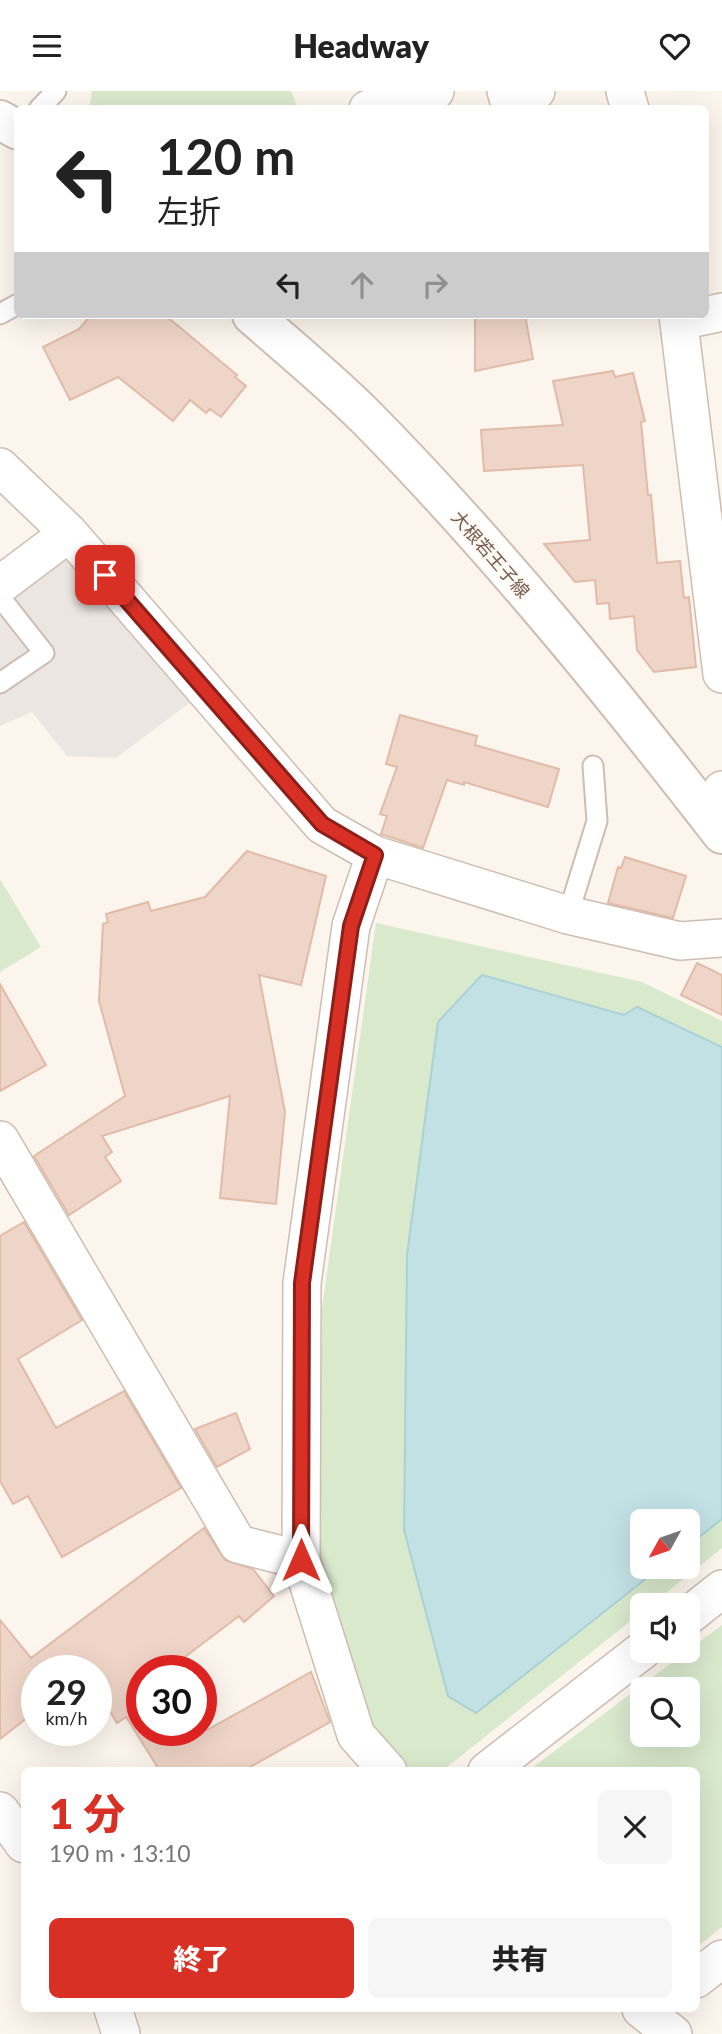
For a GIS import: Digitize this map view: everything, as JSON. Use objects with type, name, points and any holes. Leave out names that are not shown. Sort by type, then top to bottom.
[{"type":"street","points":[[383,105],[435,91]]},
{"type":"street","points":[[506,91],[508,98],[536,91]]},
{"type":"street","name":"大根若王子線","points":[[256,319],[366,417],[458,515],[717,813]]},
{"type":"street","points":[[679,319],[722,674]]},
{"type":"street","points":[[0,467],[68,533],[322,824],[375,855],[568,915],[680,941],[722,938]]},
{"type":"street","points":[[0,585],[68,533]]},
{"type":"street","points":[[375,855],[351,926],[302,1283],[301,1560],[356,1735],[384,1767]]},
{"type":"street","points":[[0,1140],[238,1544],[301,1560]]},
{"type":"street","points":[[700,1606],[722,1589]]},
{"type":"street","points":[[492,1767],[630,1660]]},
{"type":"street","points":[[0,1811],[21,1840]]},
{"type":"street","points":[[700,1976],[722,1959]]},
{"type":"street","points":[[114,2012],[121,2034]]},
{"type":"lane","points":[[43,105],[56,91]]},
{"type":"lane","points":[[0,597],[44,653],[0,683]]},
{"type":"lane","points":[[568,915],[597,821],[593,767]]},
{"type":"shaded area","points":[[59,561],[69,561],[192,701],[116,758],[67,756],[32,712],[0,726],[0,607]]},
{"type":"green space","points":[[92,91],[291,91],[297,105],[90,105]]},
{"type":"green space","points":[[0,879],[41,947],[0,972]]},
{"type":"green space","points":[[376,923],[642,982],[722,1021],[722,1548],[700,1566],[700,1509],[630,1509],[630,1579],[683,1579],[666,1593],[630,1593],[630,1622],[447,1767],[407,1767],[372,1727],[317,1551],[322,1308]]},
{"type":"green space","points":[[722,1625],[722,1927],[700,1945],[700,1767],[533,1767],[630,1694],[630,1747],[700,1747],[700,1677],[653,1677],[672,1663],[700,1663],[700,1642]]},
{"type":"water","points":[[482,975],[624,1015],[637,1007],[722,1047],[722,1519],[700,1536],[700,1509],[630,1509],[630,1579],[646,1579],[476,1713],[448,1696],[404,1530],[407,1255],[438,1022]]},
{"type":"building","points":[[88,319],[170,319],[237,375],[235,377],[246,386],[221,417],[210,409],[206,413],[190,400],[173,421],[118,377],[70,400],[43,347],[79,329]]},
{"type":"building","points":[[475,319],[526,319],[533,359],[475,371]]},
{"type":"building","points":[[613,371],[615,377],[633,373],[645,421],[641,422],[657,563],[680,561],[684,598],[689,597],[696,667],[654,672],[637,650],[634,616],[610,619],[609,603],[597,604],[595,580],[575,582],[544,544],[590,540],[583,465],[484,471],[481,430],[563,425],[553,381]]},
{"type":"building","points":[[400,715],[477,736],[475,745],[559,769],[548,807],[464,782],[464,785],[447,780],[423,848],[381,834],[387,816],[380,814],[397,767],[386,764]]},
{"type":"building","points":[[247,851],[326,876],[301,985],[259,975],[285,1112],[276,1204],[220,1198],[230,1096],[102,1136],[112,1152],[105,1157],[121,1181],[69,1215],[34,1156],[125,1096],[99,1001],[103,924],[108,922],[106,914],[148,902],[151,911],[205,897]]},
{"type":"building","points":[[625,857],[686,876],[673,918],[608,903],[618,867],[621,868]]},
{"type":"building","points":[[697,963],[722,975],[722,1015],[681,995]]},
{"type":"building","points":[[0,984],[46,1065],[0,1091]]},
{"type":"building","points":[[24,1222],[82,1320],[18,1359],[56,1428],[124,1391],[181,1488],[62,1557],[28,1496],[13,1504],[0,1481],[0,1236]]},
{"type":"building","points":[[236,1413],[250,1449],[217,1467],[195,1429]]},
{"type":"building","points":[[204,1528],[225,1560],[253,1569],[274,1596],[244,1622],[239,1616],[187,1655],[126,1655],[126,1717],[117,1723],[112,1715],[112,1655],[35,1655]]},
{"type":"building","points":[[0,1620],[29,1655],[21,1655],[21,1723],[0,1739]]},
{"type":"building","points":[[311,1672],[330,1722],[250,1767],[157,1767],[144,1746],[217,1746],[217,1724]]},
{"type":"route","points":[[105,575],[322,824],[375,855],[351,926],[302,1283],[301,1560]]}]
